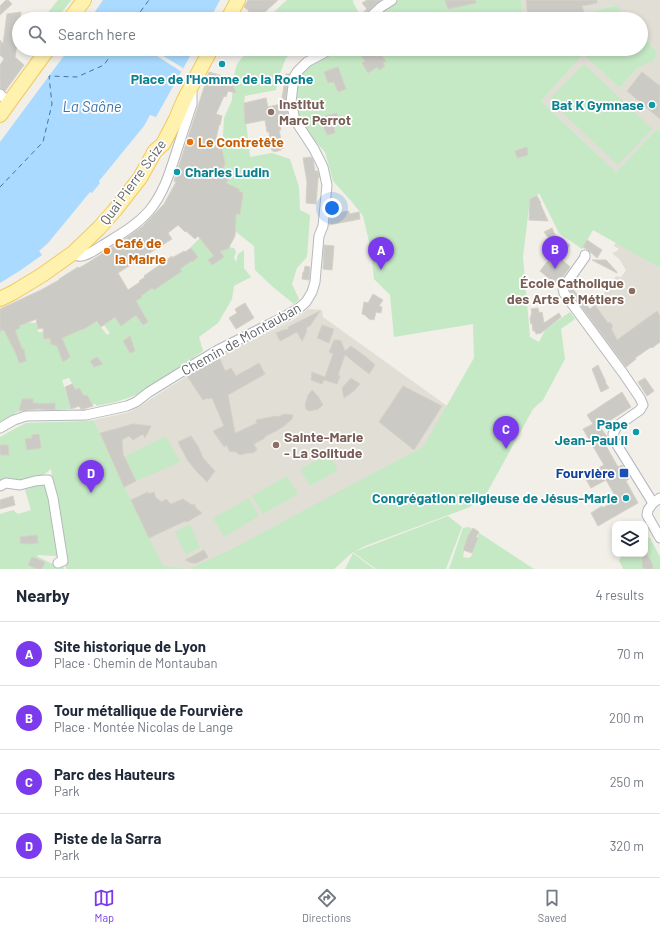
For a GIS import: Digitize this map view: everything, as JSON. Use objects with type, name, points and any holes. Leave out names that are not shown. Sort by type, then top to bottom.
[{"type":"main road","points":[[75,12],[84,0]]},
{"type":"main road","points":[[232,12],[238,0]]},
{"type":"main road","points":[[0,115],[4,99],[42,56]]},
{"type":"main road","name":"Quai Pierre Scize","points":[[0,299],[42,275],[73,253],[115,210],[140,178],[155,152],[163,144],[207,56]]},
{"type":"street","points":[[376,12],[392,0]]},
{"type":"street","name":"Chemin de Montauban","points":[[0,428],[14,420],[26,416],[86,416],[127,406],[136,402],[149,392],[218,350],[295,311],[307,301],[315,282],[319,236],[323,226],[327,185],[323,167],[314,149],[295,120],[291,102],[294,77],[307,62],[318,56]]},
{"type":"street","points":[[73,253],[78,256],[83,256],[91,253],[132,227],[149,211],[159,198],[167,182],[192,104],[192,93],[190,88]]},
{"type":"street","points":[[585,255],[563,288],[564,293],[606,349],[632,386],[643,405],[640,410],[617,426],[613,434],[614,440],[656,501],[648,510],[647,515],[660,538]]},
{"type":"street","points":[[0,486],[6,483],[20,485],[40,480],[48,480],[54,498],[63,561],[58,563]]},
{"type":"shaded area","points":[[521,0],[660,0],[660,132],[657,129],[616,172],[541,101],[582,56],[584,56],[620,88],[636,69],[653,60],[657,52],[648,41],[648,12],[622,12],[615,5],[593,12],[523,12]]},
{"type":"shaded area","name":"École Catholique des Arts et Métiers","points":[[616,242],[660,268],[660,321],[616,355],[586,312],[595,305],[616,276],[621,277],[626,270],[619,259],[612,253],[619,249],[614,246]]},
{"type":"shaded area","name":"Sainte-Marie - La Solitude","points":[[308,309],[322,310],[323,317],[457,413],[443,463],[298,569],[164,569],[94,420],[130,412],[219,356],[295,319]]},
{"type":"green space","points":[[58,0],[71,0],[62,12],[48,12]]},
{"type":"green space","points":[[287,0],[353,0],[358,12],[274,12]]},
{"type":"green space","points":[[399,0],[521,0],[523,12],[380,12],[385,7]]},
{"type":"green space","points":[[616,5],[622,12],[593,12]]},
{"type":"green space","points":[[648,41],[657,52],[654,60],[636,69],[620,88],[584,56],[648,56]]},
{"type":"green space","points":[[243,56],[288,56],[279,76],[276,90],[245,96],[244,103],[250,157],[272,153],[290,159],[299,187],[300,210],[310,215],[307,257],[297,268],[292,284],[299,299],[294,304],[255,270],[254,246],[235,231],[238,191],[226,184],[221,146],[224,118],[232,100],[233,79],[237,64]]},
{"type":"green space","points":[[322,56],[582,56],[541,101],[616,172],[657,129],[660,132],[660,268],[593,230],[582,249],[559,233],[539,193],[537,196],[530,199],[523,257],[530,337],[539,342],[545,330],[570,312],[575,319],[561,329],[565,359],[543,400],[533,409],[485,496],[470,507],[365,546],[354,552],[448,516],[462,527],[446,569],[376,569],[353,552],[334,569],[189,569],[234,548],[423,447],[474,358],[473,324],[394,337],[390,295],[374,279],[371,250],[363,216],[333,181],[325,152],[312,138],[296,111],[299,74],[306,66]]},
{"type":"green space","points":[[584,64],[652,129],[618,165],[549,100]]},
{"type":"green space","points":[[200,238],[216,248],[220,245],[225,250],[229,247],[234,248],[236,252],[234,258],[236,262],[238,254],[244,250],[244,268],[251,277],[234,286],[232,299],[218,323],[199,337],[203,351],[139,394],[116,402],[96,406],[96,404],[92,404],[87,395],[84,396],[76,390],[69,378],[62,380],[71,409],[55,410],[54,403],[48,406],[38,405],[38,403],[33,403],[33,399],[22,399],[19,411],[0,422],[0,331],[18,322],[37,323],[38,332],[43,332],[44,339],[50,338],[51,344],[55,345],[61,336],[97,322],[107,335],[110,333],[104,325],[133,305]]},
{"type":"green space","points":[[94,420],[163,566],[184,569],[66,569],[51,469],[42,476],[0,483],[0,437],[26,423]]},
{"type":"green space","points":[[166,436],[180,462],[136,481],[124,457]]},
{"type":"green space","points":[[328,454],[338,470],[310,486],[300,469]]},
{"type":"green space","points":[[287,476],[298,494],[263,514],[252,496]]},
{"type":"green space","points":[[47,482],[60,557],[57,559],[56,556],[37,555],[38,557],[59,567],[63,563],[64,569],[0,569],[0,514],[13,510],[18,514],[31,510],[25,490]]},
{"type":"green space","points":[[249,498],[259,516],[224,537],[213,518]]},
{"type":"green space","points":[[190,524],[200,547],[186,555],[175,532]]},
{"type":"green space","points":[[469,527],[472,529],[462,550],[464,551],[463,557],[471,557],[479,533],[534,569],[449,569],[463,528]]},
{"type":"green space","points":[[648,538],[650,538],[660,557],[660,569],[623,569],[619,560],[622,557],[648,557]]},
{"type":"green space","points":[[353,553],[374,569],[345,569]]},
{"type":"water","points":[[103,0],[220,0],[214,12],[95,12]]},
{"type":"water","name":"La Saône","points":[[64,56],[190,56],[156,117],[150,115],[144,126],[99,181],[100,183],[92,193],[90,192],[48,243],[39,251],[42,255],[0,283],[0,142]]},
{"type":"pier","points":[[157,56],[163,56],[183,68],[182,72]]},
{"type":"building","points":[[6,0],[12,4],[0,15],[0,6]]},
{"type":"building","points":[[248,0],[278,0],[265,12],[248,12],[244,7]]},
{"type":"building","points":[[367,0],[381,0],[367,12],[364,12],[367,9],[362,3]]},
{"type":"building","points":[[445,0],[475,0],[476,3],[448,9]]},
{"type":"building","points":[[526,0],[597,0],[597,3],[582,6],[584,12],[527,12]]},
{"type":"building","points":[[12,13],[12,56],[15,56],[24,65],[5,91],[0,88],[0,65],[4,59],[0,55],[0,40],[3,44],[7,14]]},
{"type":"building","points":[[361,56],[382,56],[386,61],[383,63],[385,66],[379,70],[377,67],[368,73],[362,63],[365,61]]},
{"type":"building","points":[[338,67],[346,89],[338,92],[334,82],[328,83],[324,72]]},
{"type":"building","points":[[209,72],[233,79],[232,84],[236,93],[228,91],[226,97],[224,96],[216,114],[222,116],[215,144],[221,146],[225,163],[223,169],[232,173],[226,183],[239,189],[239,191],[243,193],[240,214],[236,214],[235,236],[228,249],[220,251],[224,257],[212,265],[208,260],[214,256],[198,236],[195,239],[178,225],[168,233],[172,239],[118,273],[128,290],[140,282],[139,281],[145,277],[144,276],[172,256],[172,258],[191,248],[198,257],[180,269],[182,271],[154,290],[152,288],[136,301],[148,322],[143,325],[136,315],[121,326],[115,317],[101,327],[97,321],[82,330],[62,338],[70,357],[63,362],[57,346],[51,344],[50,338],[44,339],[43,328],[38,329],[36,319],[19,326],[20,328],[15,330],[22,349],[24,349],[26,361],[19,363],[4,330],[0,331],[0,309],[59,280],[122,241],[143,226],[164,204],[176,182],[174,181]]},
{"type":"building","name":"Bat K Gymnase","points":[[642,72],[660,86],[660,119],[627,91]]},
{"type":"building","points":[[286,74],[289,74],[285,102],[288,116],[278,117],[281,130],[279,130],[284,148],[274,152],[274,150],[272,151],[269,132],[267,132],[265,120],[245,124],[244,103],[266,98],[268,107],[281,104]]},
{"type":"building","points":[[337,113],[338,120],[333,125],[335,133],[327,135],[321,117]]},
{"type":"building","points":[[527,147],[528,155],[517,158],[515,151]]},
{"type":"building","points":[[311,157],[315,171],[318,171],[319,178],[316,204],[306,203],[307,182],[303,158]]},
{"type":"building","points":[[537,196],[548,221],[529,220],[530,199]]},
{"type":"building","points":[[331,210],[335,210],[336,213],[349,211],[349,214],[359,212],[360,219],[329,225]]},
{"type":"building","points":[[552,228],[555,235],[570,245],[561,259],[570,267],[557,285],[540,271],[551,257],[547,253],[554,245],[544,232]]},
{"type":"building","points":[[587,240],[602,250],[597,258],[583,247]]},
{"type":"building","points":[[324,245],[334,246],[332,270],[323,269]]},
{"type":"building","points":[[592,260],[606,260],[617,273]]},
{"type":"building","points":[[305,266],[310,267],[309,280],[302,279]]},
{"type":"building","points":[[571,287],[590,309],[595,305],[608,323],[610,322],[613,327],[611,328],[617,340],[657,311],[660,316],[660,342],[635,358],[636,359],[626,367],[570,291]]},
{"type":"building","points":[[373,294],[383,300],[379,306],[382,307],[381,313],[376,312],[374,320],[369,319],[362,314],[364,302],[368,303]]},
{"type":"building","points":[[245,303],[254,318],[236,329],[229,318],[237,313],[235,309]]},
{"type":"building","points":[[538,308],[539,313],[542,312],[544,323],[559,313],[561,317],[541,333],[536,334],[535,331],[533,331],[530,319],[532,312],[531,309]]},
{"type":"building","points":[[320,311],[310,326],[307,327],[302,341],[297,332],[280,341],[276,333],[289,329],[288,327]]},
{"type":"building","points":[[322,325],[334,329],[329,343],[317,338]]},
{"type":"building","points":[[130,336],[135,351],[130,353],[123,341]]},
{"type":"building","points":[[334,340],[341,341],[345,351],[351,346],[375,365],[369,374],[345,355],[338,375],[340,376],[337,384],[324,380],[322,384],[311,380],[312,372],[325,377],[333,354],[329,352]]},
{"type":"building","points":[[219,356],[225,371],[231,368],[236,376],[259,363],[265,374],[228,395],[235,433],[257,423],[256,420],[277,417],[285,414],[293,415],[292,419],[284,426],[254,444],[257,450],[253,453],[240,455],[236,452],[229,451],[227,445],[224,447],[213,431],[224,426],[212,398],[203,400],[187,376]]},
{"type":"building","points":[[97,357],[103,364],[94,367],[90,361]]},
{"type":"building","points":[[598,365],[609,388],[601,392],[592,369]]},
{"type":"building","points":[[351,378],[360,384],[354,391],[344,398],[342,388]]},
{"type":"building","points":[[645,378],[654,391],[647,396],[638,382]]},
{"type":"building","points":[[72,384],[76,390],[79,388],[84,396],[87,395],[93,406],[81,409],[79,406],[71,409],[65,387]]},
{"type":"building","points":[[403,386],[442,406],[414,450],[379,422]]},
{"type":"building","points":[[312,390],[318,396],[323,405],[318,409],[309,411],[306,409],[305,405],[308,395]]},
{"type":"building","points":[[622,392],[631,407],[600,427],[608,438],[605,444],[618,467],[622,465],[627,474],[629,479],[626,481],[638,503],[598,526],[591,513],[602,506],[603,508],[617,499],[606,480],[591,488],[584,476],[604,465],[583,429],[593,424],[587,415]]},
{"type":"building","points":[[22,399],[33,399],[33,403],[38,404],[55,403],[55,410],[38,409],[19,411]]},
{"type":"building","points":[[133,424],[151,426],[145,438],[143,434],[133,440],[129,436],[122,440],[123,454],[136,481],[124,487],[100,433]]},
{"type":"building","points":[[39,434],[41,448],[27,450],[25,439],[32,438],[32,435]]},
{"type":"building","points":[[191,436],[198,446],[203,458],[215,471],[207,482],[188,461],[178,442]]},
{"type":"building","points":[[0,445],[8,445],[9,455],[0,455]]},
{"type":"building","points":[[148,492],[149,494],[154,492],[156,498],[162,502],[166,499],[171,504],[183,499],[192,505],[194,504],[202,513],[187,522],[185,521],[149,538],[131,500]]},
{"type":"building","points":[[13,496],[15,505],[0,509],[0,500]]},
{"type":"building","points":[[473,528],[479,532],[476,537],[478,538],[472,553],[463,550],[468,536]]},
{"type":"building","points":[[37,535],[38,543],[21,544],[20,537]]},
{"type":"building","points":[[204,550],[208,557],[197,563],[192,563],[185,560]]},
{"type":"building","points":[[648,556],[652,563],[653,569],[644,569],[642,566],[643,560],[642,557]]},
{"type":"building","points":[[32,557],[45,562],[42,569],[37,569],[28,565]]},
{"type":"ferry route","points":[[140,12],[149,0]]},
{"type":"ferry route","points":[[0,187],[43,142],[52,104],[49,76],[77,77],[104,65],[110,56]]},
{"type":"place","name":"Place de l'Homme de la Roche","points":[[222,64]]},
{"type":"place","name":"Bat K Gymnase","points":[[652,105]]},
{"type":"place","name":"Institut Marc Perrot","points":[[271,112]]},
{"type":"place","name":"Le Contretête","points":[[190,142]]},
{"type":"place","name":"Charles Ludin","points":[[177,172]]},
{"type":"place","name":"Café de la Mairie","points":[[107,251]]},
{"type":"place","name":"Tour métallique de Fourvière","points":[[555,269]]},
{"type":"place","name":"Site historique de Lyon","points":[[381,270]]},
{"type":"place","name":"École Catholique des Arts et Métiers","points":[[632,291]]},
{"type":"place","name":"Pape Jean-Paul II","points":[[636,432]]},
{"type":"place","name":"Sainte-Marie - La Solitude","points":[[276,445]]},
{"type":"place","name":"Parc des Hauteurs","points":[[506,449]]},
{"type":"place","name":"Fourvière","points":[[624,473]]},
{"type":"place","name":"Piste de la Sarra","points":[[91,493]]},
{"type":"place","name":"Congrégation religieuse de Jésus-Marie","points":[[626,498]]}]
